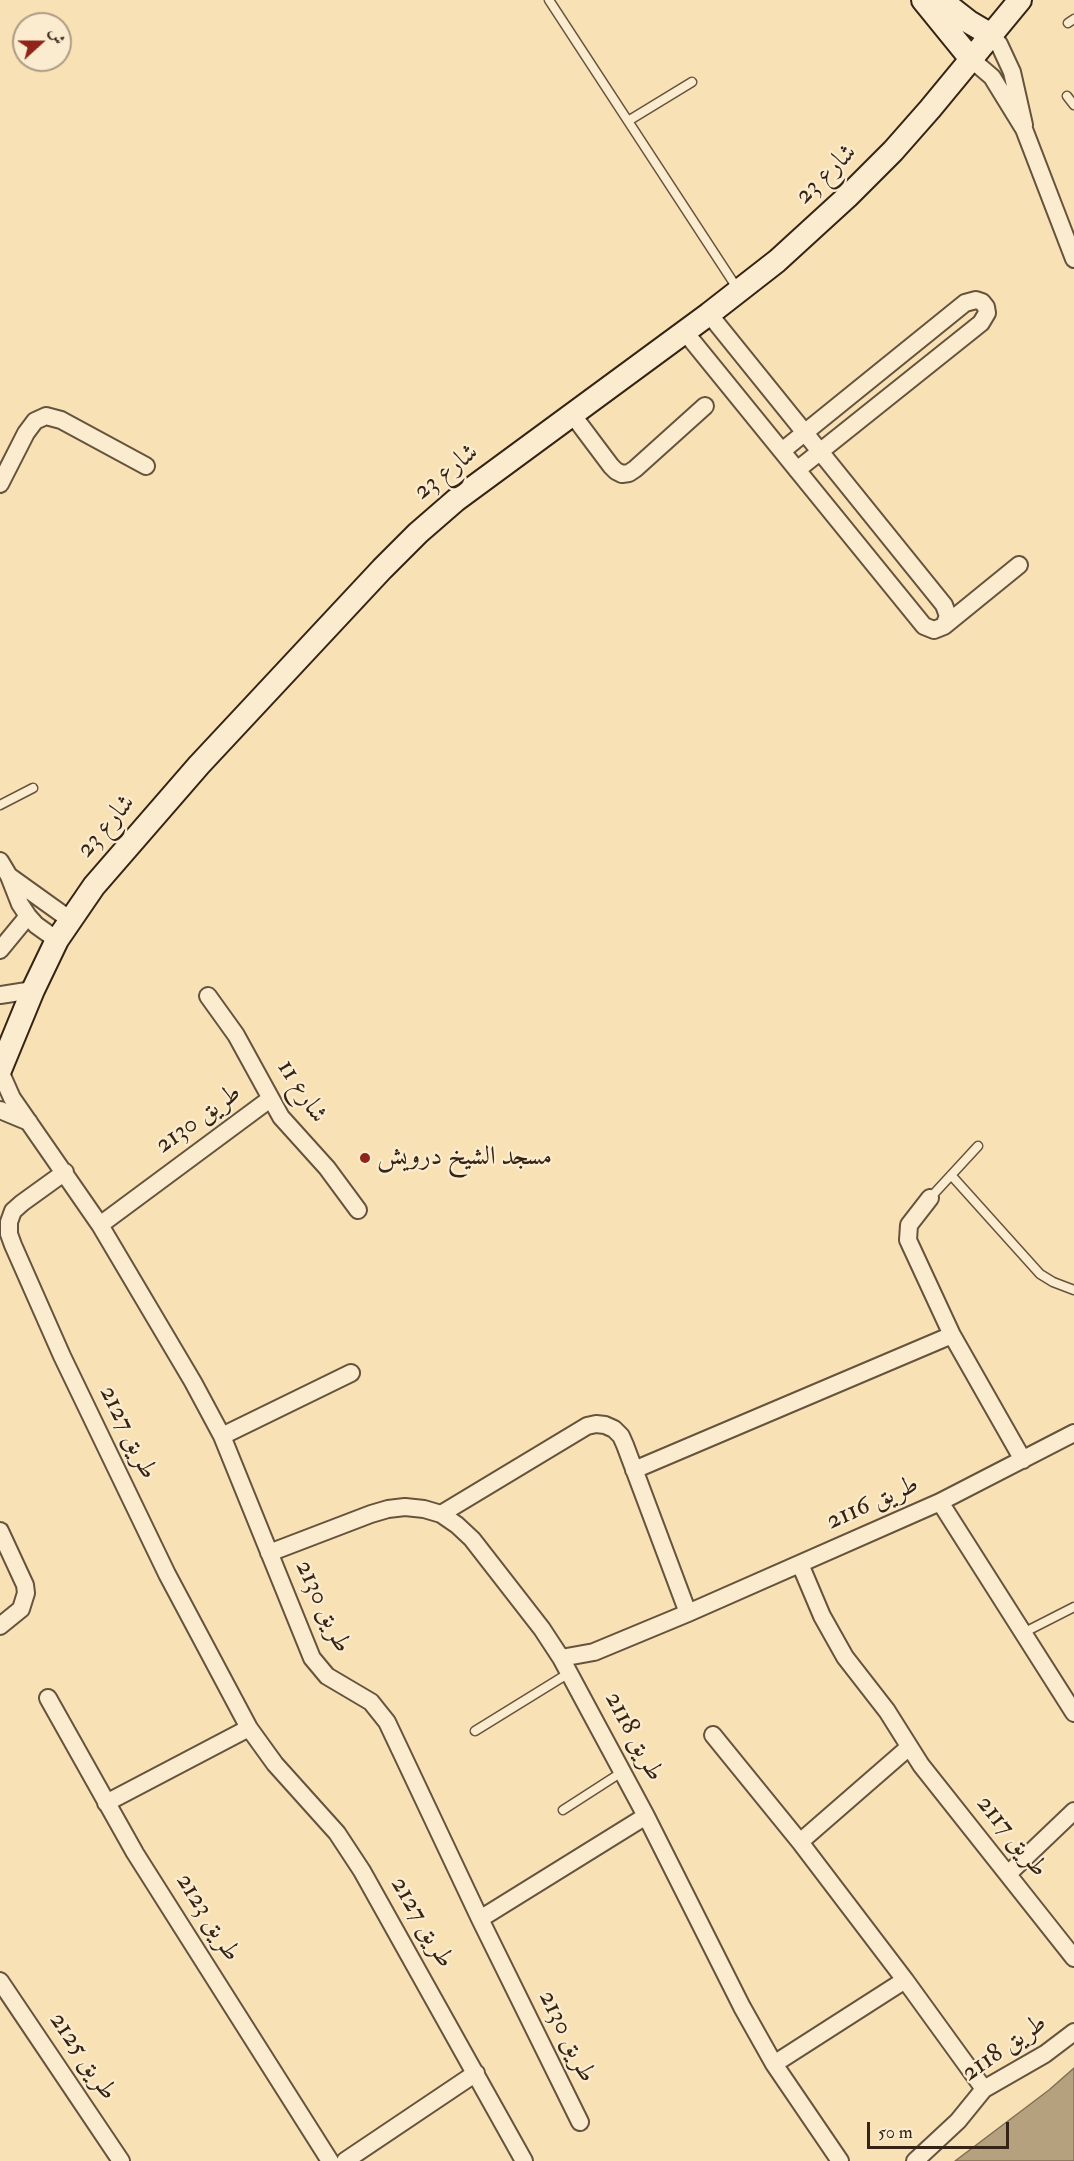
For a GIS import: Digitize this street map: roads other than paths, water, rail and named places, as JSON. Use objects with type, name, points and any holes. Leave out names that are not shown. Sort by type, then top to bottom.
[{"type":"street","points":[[923,0],[971,59],[992,77],[1024,129],[1074,259]]},
{"type":"street","points":[[940,0],[991,35],[999,44],[1012,72],[1024,129]]},
{"type":"street","name":"شارع 23","points":[[0,1070],[33,990],[57,940],[94,886],[199,765],[389,562],[456,500],[685,332],[777,261],[847,197],[923,118],[1020,0]]},
{"type":"street","points":[[782,451],[965,303],[970,300],[982,302],[987,313],[986,319],[797,470]]},
{"type":"street","points":[[709,314],[948,610],[944,626]]},
{"type":"street","points":[[685,332],[924,626],[934,630],[944,626],[1019,565]]},
{"type":"street","points":[[887,366],[903,385]]},
{"type":"street","points":[[572,414],[611,466],[622,474],[635,469],[705,406]]},
{"type":"street","points":[[0,484],[26,433],[35,421],[46,416],[62,420],[146,466]]},
{"type":"street","points":[[874,565],[897,547]]},
{"type":"street","points":[[0,861],[28,916],[57,940]]},
{"type":"street","points":[[9,876],[69,920]]},
{"type":"street","points":[[0,950],[28,916]]},
{"type":"street","points":[[0,995],[33,990]]},
{"type":"street","name":"شارع 11","points":[[208,996],[236,1035],[281,1117],[327,1168],[358,1210]]},
{"type":"street","name":"طريق 2130","points":[[0,1070],[12,1098],[100,1224],[194,1382],[222,1436],[312,1658],[327,1676],[371,1702],[387,1722],[480,1919],[580,2122]]},
{"type":"street","name":"طريق 2130","points":[[100,1224],[270,1099]]},
{"type":"street","points":[[0,1110],[30,1123]]},
{"type":"street","name":"طريق 2127","points":[[64,1172],[13,1211],[9,1222],[9,1234],[62,1356],[113,1465],[249,1728],[261,1747],[322,1815],[349,1851],[524,2161]]},
{"type":"street","points":[[930,1198],[909,1225],[908,1240],[951,1335],[1023,1460]]},
{"type":"street","points":[[634,1470],[951,1335]]},
{"type":"street","points":[[222,1436],[351,1373]]},
{"type":"street","points":[[441,1514],[587,1426],[596,1424],[614,1429],[621,1436],[688,1613]]},
{"type":"street","name":"طريق 2116","points":[[565,1665],[940,1502],[1074,1433]]},
{"type":"street","points":[[940,1502],[1074,1713]]},
{"type":"street","name":"طريق 2118","points":[[269,1553],[388,1509],[405,1507],[441,1514],[472,1539],[542,1629],[565,1665],[646,1816],[741,2007],[774,2064],[840,2161]]},
{"type":"street","points":[[0,1531],[25,1585],[26,1593],[21,1609],[0,1626]]},
{"type":"street","name":"طريق 2117","points":[[800,1564],[833,1637],[845,1657],[887,1711],[908,1748],[1074,1959]]},
{"type":"street","name":"طريق 2123","points":[[48,1698],[135,1853],[330,2161]]},
{"type":"street","points":[[106,1803],[249,1728]]},
{"type":"street","points":[[713,1735],[800,1842],[984,2089]]},
{"type":"street","points":[[800,1842],[908,1748]]},
{"type":"street","points":[[1008,1874],[1074,1811]]},
{"type":"street","points":[[480,1919],[646,1816]]},
{"type":"street","points":[[774,2064],[905,1980]]},
{"type":"street","name":"طريق 2125","points":[[0,1981],[121,2161]]},
{"type":"street","name":"طريق 2118","points":[[915,2161],[946,2133],[984,2089],[1045,2054],[1074,2032]]},
{"type":"street","points":[[345,2161],[476,2073]]},
{"type":"lane","points":[[549,0],[739,291]]},
{"type":"lane","points":[[628,122],[692,82]]},
{"type":"lane","points":[[1067,96],[1074,105]]},
{"type":"lane","points":[[0,805],[33,788]]},
{"type":"lane","points":[[930,1198],[978,1146]]},
{"type":"lane","points":[[951,1175],[1040,1274],[1074,1290]]},
{"type":"lane","points":[[1023,1633],[1074,1607]]},
{"type":"lane","points":[[475,1731],[565,1665]]},
{"type":"lane","points":[[562,1810],[622,1772]]},
{"type":"place","name":"مسجد الشيخ درويش","points":[[365,1158]]}]
